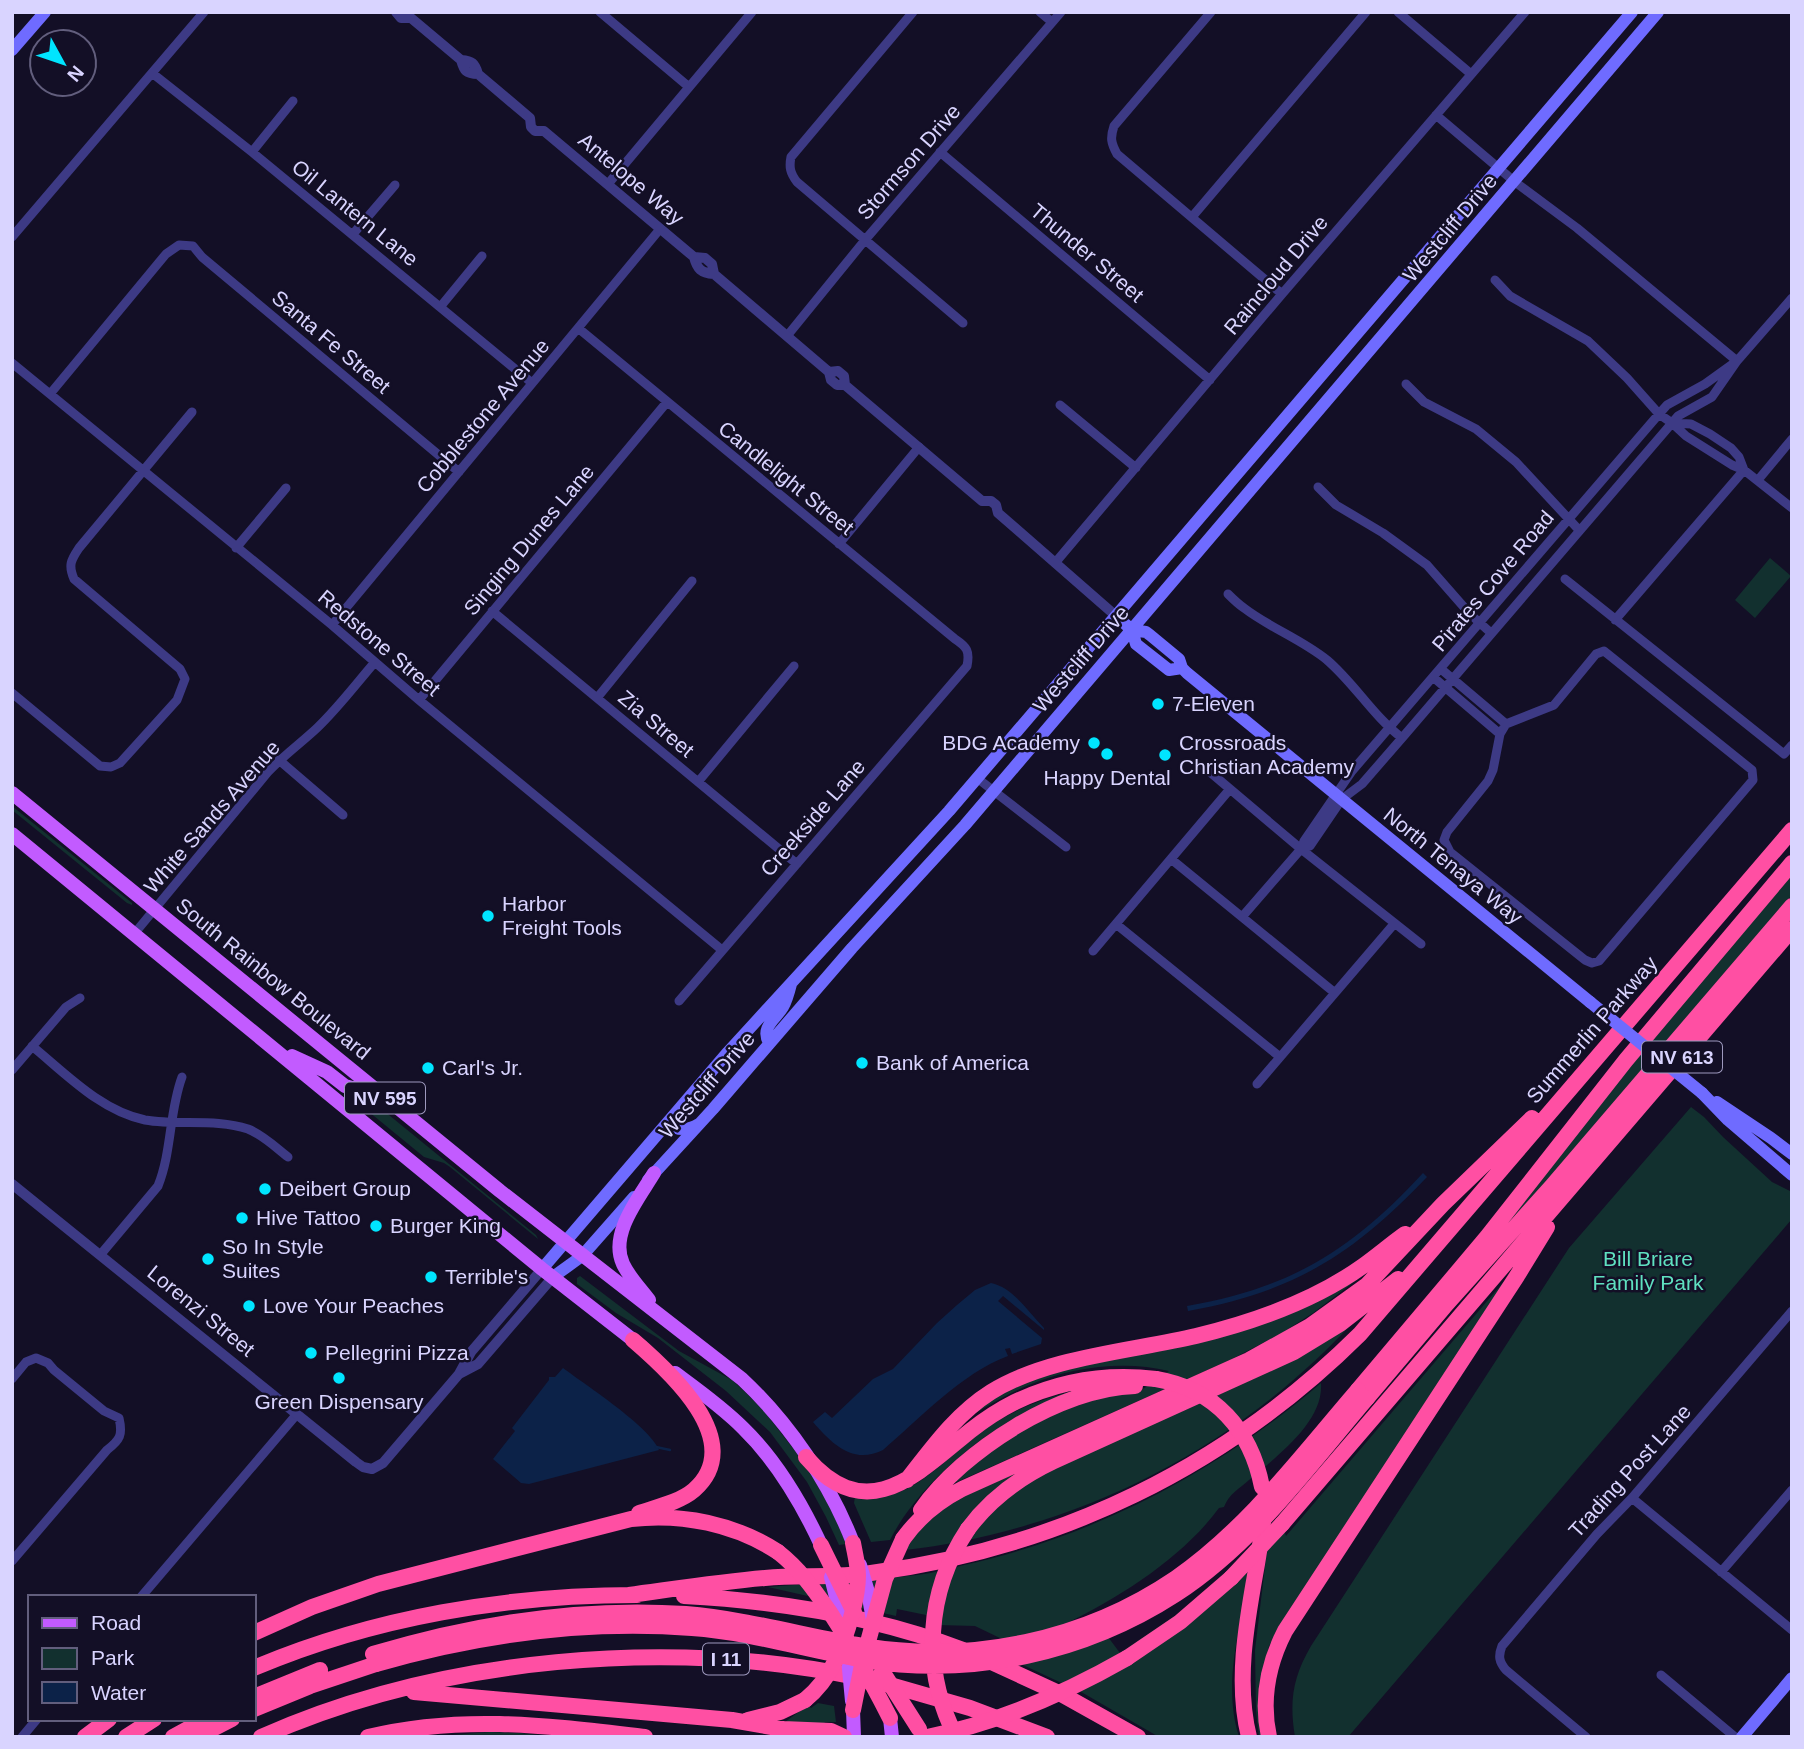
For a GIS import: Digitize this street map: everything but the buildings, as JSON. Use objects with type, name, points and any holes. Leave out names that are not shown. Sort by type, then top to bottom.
[{"type":"highway","name":"Summerlin Parkway","points":[[1425,1258],[1792,830]]},
{"type":"highway","points":[[256,1696],[310,1674],[374,1659],[496,1637],[564,1629],[626,1626],[713,1630],[865,1660],[906,1665],[951,1665],[1014,1658],[1056,1649],[1139,1616],[1175,1595],[1214,1565],[1265,1518],[1626,1060],[1792,863]]},
{"type":"highway","points":[[1362,1394],[1552,1186],[1792,906]]},
{"type":"highway","name":"NV 613","points":[[1572,1186],[1792,929]]},
{"type":"highway","points":[[903,1539],[927,1513],[962,1489],[1249,1360],[1334,1310],[1373,1280],[1444,1204],[1601,1052]]},
{"type":"highway","points":[[821,1545],[882,1671],[924,1734],[967,1727],[1034,1705],[1082,1683],[1127,1658],[1180,1622],[1231,1578],[1282,1524],[1572,1186]]},
{"type":"highway","points":[[1269,1737],[1266,1714],[1267,1682],[1284,1631],[1517,1276],[1572,1186]]},
{"type":"highway","points":[[907,1480],[962,1414],[982,1398],[1010,1382],[1052,1366],[1223,1329],[1273,1312],[1322,1290],[1362,1267],[1444,1204]]},
{"type":"highway","points":[[956,1737],[937,1684],[933,1656],[936,1605],[944,1574],[956,1548],[968,1529],[994,1500],[1023,1477],[1054,1461],[1294,1352],[1348,1318],[1425,1258]]},
{"type":"highway","points":[[628,1595],[768,1578],[832,1577],[887,1571],[993,1549],[1086,1517],[1144,1492],[1229,1442],[1266,1416],[1321,1371],[1360,1334],[1425,1258]]},
{"type":"highway","points":[[256,1632],[312,1607],[370,1587],[611,1523],[692,1492],[703,1480],[712,1458],[712,1439],[702,1416],[670,1375],[633,1340]]},
{"type":"highway","points":[[806,1457],[832,1481],[867,1491],[907,1480],[984,1420],[1024,1398],[1049,1389],[1084,1380],[1128,1376],[1173,1383],[1210,1401],[1237,1426],[1250,1446],[1262,1487],[1262,1534],[1242,1669],[1242,1696],[1250,1737]]},
{"type":"highway","points":[[853,1710],[873,1619],[888,1570],[922,1507],[973,1455],[1040,1413],[1083,1396],[1139,1386],[1156,1379]]},
{"type":"highway","points":[[611,1523],[650,1517],[693,1520],[733,1530],[778,1552],[810,1582],[846,1637],[890,1718]]},
{"type":"highway","points":[[732,1720],[751,1719],[786,1710],[804,1700],[831,1671],[846,1637],[853,1610],[858,1578],[853,1543]]},
{"type":"highway","points":[[256,1667],[328,1641],[432,1614],[520,1601],[590,1595],[689,1596],[769,1603],[859,1618],[896,1628],[1000,1665],[1063,1695],[1138,1737]]},
{"type":"highway","name":"I 11","points":[[261,1737],[314,1716],[397,1690],[492,1671],[582,1660],[671,1657],[743,1661],[815,1670],[902,1687],[987,1714],[1047,1737]]},
{"type":"highway","points":[[256,1708],[374,1659]]},
{"type":"highway","points":[[397,1690],[732,1720],[783,1729],[831,1731],[844,1737]]},
{"type":"highway","points":[[85,1737],[106,1721]]},
{"type":"highway","points":[[126,1737],[151,1721]]},
{"type":"highway","points":[[173,1737],[202,1721]]},
{"type":"highway","points":[[197,1737],[228,1721]]},
{"type":"highway","points":[[368,1737],[436,1726],[499,1723],[535,1724],[645,1737]]},
{"type":"main road","name":"Westcliff Drive","points":[[547,1273],[573,1250],[667,1123],[792,980],[937,824],[976,778],[1124,623],[1507,175],[1632,12]]},
{"type":"main road","name":"Westcliff Drive","points":[[547,1273],[654,1173],[701,1123],[852,948],[947,845],[993,792],[1124,623],[1507,175],[1658,12]]},
{"type":"main road","points":[[12,50],[43,13]]},
{"type":"main road","name":"North Tenaya Way","points":[[1124,623],[1146,632],[1179,659],[1181,668],[1702,1093],[1731,1116],[1792,1154]]},
{"type":"main road","name":"South Rainbow Boulevard","points":[[12,793],[573,1250]]},
{"type":"main road","name":"NV 595","points":[[12,834],[547,1273],[714,1402],[748,1434],[801,1504],[821,1545],[846,1637],[854,1737]]},
{"type":"main road","points":[[836,933],[852,948]]},
{"type":"main road","points":[[769,1043],[765,1034],[767,1028],[785,1003],[792,980]]},
{"type":"main road","points":[[273,1047],[327,1072],[345,1086],[360,1088],[369,1084]]},
{"type":"main road","name":"North Tenaya Way","points":[[1731,1116],[1744,1133],[1792,1175]]},
{"type":"main road","points":[[667,1123],[681,1130],[701,1123]]},
{"type":"main road","points":[[1744,1133],[1766,1143],[1792,1164]]},
{"type":"main road","points":[[654,1173],[624,1225],[619,1244],[625,1267],[660,1315]]},
{"type":"main road","name":"NV 595","points":[[573,1250],[749,1386],[775,1413],[829,1491],[853,1543],[868,1592],[892,1737]]},
{"type":"main road","points":[[1742,1737],[1792,1678]]},
{"type":"street","points":[[12,237],[204,12]]},
{"type":"street","name":"Antelope Way","points":[[396,12],[401,18],[410,15],[461,60],[463,70],[468,74],[478,74],[530,118],[538,117],[543,122],[544,131],[694,257],[705,258],[712,264],[714,274],[829,372],[838,371],[844,376],[845,385],[982,501],[991,501],[996,505],[998,513],[1124,623]]},
{"type":"street","points":[[600,12],[689,87]]},
{"type":"street","points":[[608,184],[752,12]]},
{"type":"street","points":[[914,12],[791,157],[789,166],[791,175],[797,182],[963,323]]},
{"type":"street","points":[[1040,12],[1052,22]]},
{"type":"street","name":"Stormson Drive","points":[[787,336],[865,240],[1061,12]]},
{"type":"street","points":[[1211,12],[1114,126],[1110,136],[1112,145],[1117,154],[1282,294]]},
{"type":"street","points":[[1192,217],[1366,12]]},
{"type":"street","points":[[1398,12],[1471,74]]},
{"type":"street","name":"Raincloud Drive","points":[[1055,563],[1525,12]]},
{"type":"street","name":"Oil Lantern Lane","points":[[152,73],[353,234],[532,383]]},
{"type":"street","points":[[252,152],[293,101]]},
{"type":"street","points":[[1436,115],[1737,361]]},
{"type":"street","name":"Thunder Street","points":[[940,152],[1210,380]]},
{"type":"street","points":[[353,234],[395,185]]},
{"type":"street","name":"Cobblestone Avenue","points":[[332,625],[660,229]]},
{"type":"street","name":"Santa Fe Street","points":[[50,394],[166,254],[179,245],[193,246],[202,257],[459,472]]},
{"type":"street","points":[[441,306],[482,256]]},
{"type":"street","points":[[1494,280],[1510,296],[1588,341],[1659,414],[1672,423],[1691,424],[1731,448],[1739,457],[1744,470],[1792,508]]},
{"type":"street","name":"Pirates Cove Road","points":[[1339,797],[1362,784],[1678,416],[1712,397],[1737,361],[1792,298]]},
{"type":"street","name":"Candlelight Street","points":[[578,328],[965,646],[969,656]]},
{"type":"street","name":"Pirates Cove Road","points":[[1242,917],[1301,849],[1304,841],[1339,797],[1352,771],[1667,405],[1705,384],[1737,361]]},
{"type":"street","name":"Redstone Street","points":[[12,363],[722,950]]},
{"type":"street","points":[[1406,384],[1424,402],[1476,429],[1491,440],[1516,462],[1579,530]]},
{"type":"street","name":"Singing Dunes Lane","points":[[419,700],[667,402]]},
{"type":"street","points":[[1060,405],[1136,468]]},
{"type":"street","points":[[12,693],[100,766],[111,767],[120,763],[177,700],[185,679],[180,669],[74,579],[70,570],[72,559],[79,548],[192,412]]},
{"type":"street","points":[[1758,480],[1792,439]]},
{"type":"street","points":[[839,544],[919,447]]},
{"type":"street","points":[[1615,620],[1744,470]]},
{"type":"street","points":[[1318,487],[1336,505],[1383,533],[1427,565],[1470,614],[1492,633]]},
{"type":"street","points":[[236,548],[286,488]]},
{"type":"street","points":[[1565,579],[1784,754],[1792,745]]},
{"type":"street","points":[[597,698],[692,581]]},
{"type":"street","points":[[1228,594],[1245,609],[1309,646],[1402,738]]},
{"type":"street","name":"Zia Street","points":[[492,611],[797,864]]},
{"type":"street","points":[[1604,651],[1752,770],[1752,780],[1599,961],[1592,963],[1450,852],[1444,840],[1447,831],[1488,781],[1493,770],[1500,734],[1506,724],[1554,705],[1596,654],[1604,651]]},
{"type":"street","name":"Creekside Lane","points":[[679,1001],[967,666],[969,656]]},
{"type":"street","name":"White Sands Avenue","points":[[134,934],[279,760],[330,715],[375,662]]},
{"type":"street","points":[[698,782],[794,666]]},
{"type":"street","points":[[1441,669],[1506,724]]},
{"type":"street","points":[[1433,677],[1500,734]]},
{"type":"street","points":[[279,760],[343,815]]},
{"type":"street","points":[[1204,767],[1301,849],[1421,944]]},
{"type":"street","points":[[976,778],[1066,847]]},
{"type":"street","points":[[1093,951],[1230,789]]},
{"type":"street","points":[[1171,859],[1335,993]]},
{"type":"street","points":[[1116,924],[1280,1057]]},
{"type":"street","points":[[1257,1084],[1394,924]]},
{"type":"street","points":[[12,1070],[66,1007],[80,998]]},
{"type":"street","points":[[32,1046],[82,1088],[112,1108],[144,1119],[230,1125],[249,1130],[265,1138],[288,1157]]},
{"type":"street","points":[[101,1254],[158,1186],[164,1172],[171,1122],[182,1077]]},
{"type":"street","name":"Lorenzi Street","points":[[12,1184],[365,1468]]},
{"type":"street","name":"Westcliff Drive","points":[[365,1468],[372,1469],[383,1462],[459,1374],[478,1364],[547,1273]]},
{"type":"street","name":"Trading Post Lane","points":[[1586,1737],[1506,1670],[1499,1657],[1502,1646],[1792,1311]]},
{"type":"street","points":[[12,1380],[26,1362],[36,1358],[48,1363],[104,1411],[119,1418],[121,1429],[118,1441],[107,1450],[12,1561]]},
{"type":"street","points":[[143,1595],[297,1414]]},
{"type":"street","points":[[1721,1572],[1792,1490]]},
{"type":"street","points":[[1632,1499],[1792,1630]]},
{"type":"street","points":[[1661,1675],[1735,1737]]},
{"type":"street","points":[[22,1737],[35,1721]]},
{"type":"green space","points":[[1770,558],[1791,576],[1755,618],[1735,600]]},
{"type":"green space","points":[[12,806],[132,903],[132,905],[12,810]]},
{"type":"green space","points":[[1792,875],[1792,895],[1568,1157],[1485,1249],[1635,1059]]},
{"type":"green space","points":[[324,1075],[362,1093],[538,1239],[450,1167],[424,1157]]},
{"type":"green space","name":"Bill Briare Family Park","points":[[1691,1107],[1772,1182],[1792,1192],[1792,1219],[1348,1737],[1295,1737],[1292,1712],[1294,1690],[1300,1668],[1311,1646],[1569,1248]]},
{"type":"green space","points":[[1512,1272],[1269,1646],[1261,1682],[1264,1737],[1259,1737],[1255,1650],[1266,1558],[1279,1516],[1286,1536]]},
{"type":"green space","points":[[580,1276],[679,1351],[732,1380],[763,1410],[802,1460],[837,1520],[846,1544],[839,1545],[807,1482],[770,1432],[726,1391],[658,1338],[616,1313],[577,1284],[577,1278]]},
{"type":"green space","points":[[1362,1276],[1282,1333],[1230,1360],[950,1485],[995,1446],[1047,1416],[1103,1397],[1137,1393],[1169,1371],[1116,1366],[1062,1374],[1021,1389],[966,1419],[984,1403],[1032,1377],[1148,1351]]},
{"type":"green space","points":[[1358,1317],[1312,1364],[1262,1406],[1209,1443],[1153,1475],[1094,1502],[1033,1523],[970,1539],[905,1550],[918,1531],[951,1502]]},
{"type":"green space","points":[[1321,1383],[1320,1397],[1307,1425],[1272,1461],[1235,1492],[1188,1543],[1130,1588],[1067,1623],[1108,1637],[1120,1653],[1179,1613],[1209,1589],[1248,1551],[1233,1667],[1232,1690],[1239,1737],[1159,1737],[1083,1693],[1021,1664],[1002,1639],[975,1626],[938,1625],[926,1615],[897,1609],[896,1616],[768,1587],[929,1573],[1061,1537],[1154,1496],[1198,1471],[1282,1415]]},
{"type":"green space","points":[[1082,1389],[1025,1413],[981,1440],[962,1454],[928,1487],[900,1522],[890,1540],[871,1542],[854,1503],[855,1496],[888,1495],[905,1490],[929,1475],[998,1421],[1032,1404]]},
{"type":"green space","points":[[818,1703],[834,1706],[836,1722],[785,1722],[808,1705],[811,1708]]},
{"type":"green space","points":[[489,1732],[519,1733],[559,1737],[428,1737]]},
{"type":"water","points":[[1423,1173],[1427,1177],[1374,1228],[1320,1266],[1260,1293],[1188,1311],[1187,1306],[1258,1288],[1317,1262],[1371,1224]]},
{"type":"water","points":[[991,1283],[1014,1295],[1044,1328],[1003,1296],[998,1301],[1042,1338],[1041,1344],[1012,1354],[1010,1348],[1005,1349],[1008,1356],[974,1373],[883,1450],[872,1454],[853,1454],[844,1450],[813,1422],[825,1412],[832,1418],[873,1379],[893,1369],[957,1305],[975,1290]]},
{"type":"water","points":[[563,1368],[631,1418],[659,1450],[529,1484],[521,1483],[493,1459],[515,1431],[512,1428],[549,1377],[555,1377]]},
{"type":"waterway","points":[[656,1447],[670,1450]]},
{"type":"place","name":"7-Eleven","points":[[1158,704]]},
{"type":"place","name":"BDG Academy","points":[[1094,743]]},
{"type":"place","name":"Happy Dental","points":[[1107,754]]},
{"type":"place","name":"Crossroads Christian Academy","points":[[1165,755]]},
{"type":"place","name":"Harbor Freight Tools","points":[[488,916]]},
{"type":"place","name":"Bank of America","points":[[862,1063]]},
{"type":"place","name":"Carl's Jr.","points":[[428,1068]]},
{"type":"place","name":"Deibert Group","points":[[265,1189]]},
{"type":"place","name":"Hive Tattoo","points":[[242,1218]]},
{"type":"place","name":"Burger King","points":[[376,1226]]},
{"type":"place","name":"So In Style Suites","points":[[208,1259]]},
{"type":"place","name":"Terrible's","points":[[431,1277]]},
{"type":"place","name":"Love Your Peaches","points":[[249,1306]]},
{"type":"place","name":"Pellegrini Pizza","points":[[311,1353]]},
{"type":"place","name":"Green Dispensary","points":[[339,1378]]}]
